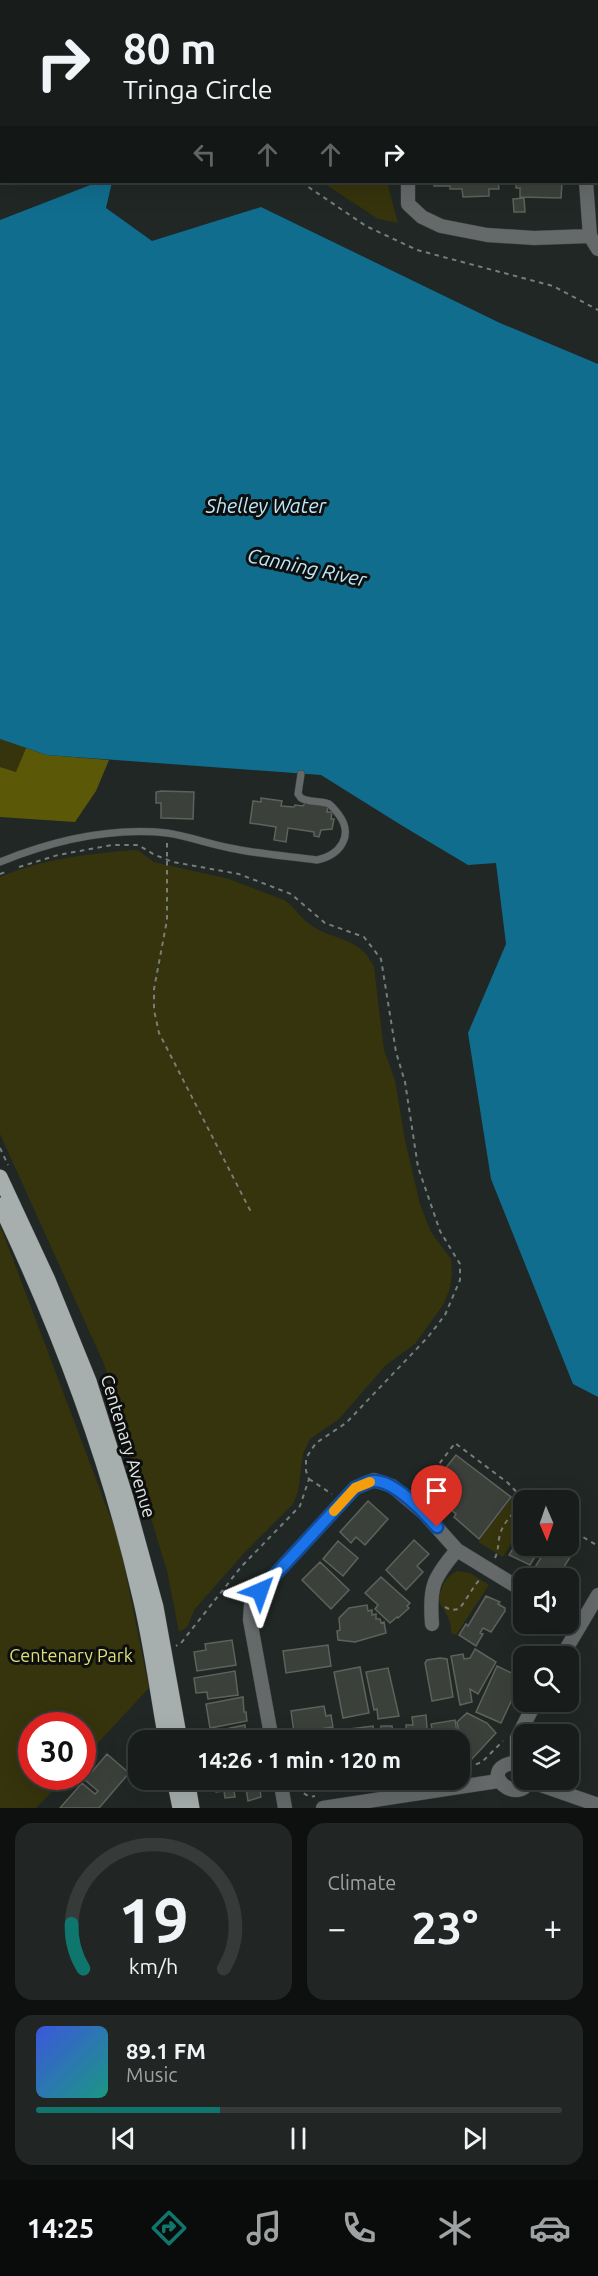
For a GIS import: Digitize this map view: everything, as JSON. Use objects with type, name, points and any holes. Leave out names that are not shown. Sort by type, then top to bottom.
[{"type":"main road","name":"Centenary Avenue","points":[[0,1177],[48,1280],[89,1381],[126,1497],[156,1607],[178,1730]]},
{"type":"main road","name":"Centenary Avenue","points":[[0,1205],[60,1341],[84,1403],[116,1505],[139,1593],[164,1730]]},
{"type":"main road","points":[[176,1790],[180,1808]]},
{"type":"main road","points":[[189,1790],[192,1808]]},
{"type":"street","points":[[408,183],[408,204],[422,218],[441,226],[487,236],[534,238],[590,236]]},
{"type":"street","points":[[586,183],[590,236],[598,249]]},
{"type":"street","points":[[270,1730],[250,1620],[251,1605],[260,1591],[355,1488],[374,1480],[392,1486],[424,1513],[457,1550],[513,1584]]},
{"type":"street","points":[[432,1624],[430,1600],[433,1585],[439,1571],[457,1550]]},
{"type":"street","points":[[579,1616],[598,1595]]},
{"type":"street","points":[[498,1781],[503,1767],[513,1764]]},
{"type":"street","points":[[498,1781],[507,1792],[517,1797],[524,1790]]},
{"type":"street","points":[[322,1802],[498,1781]]},
{"type":"street","points":[[282,1790],[285,1808]]},
{"type":"street","points":[[557,1790],[598,1805]]},
{"type":"lane","points":[[0,862],[55,844],[86,837],[127,832],[168,834],[230,849],[316,860],[325,859],[333,855],[343,843],[346,825],[330,805],[301,798],[298,794],[301,774]]},
{"type":"path","points":[[302,183],[366,226],[417,250],[553,286],[598,310]]},
{"type":"path","points":[[168,834],[167,920],[153,989],[154,1010],[159,1033],[250,1212]]},
{"type":"path","points":[[0,874],[58,855],[112,844],[138,845],[166,859],[239,874],[291,894],[325,923],[364,937],[381,959],[396,1052],[405,1082],[418,1167],[440,1231],[460,1264],[460,1280],[445,1315],[428,1337],[346,1423],[316,1443],[306,1458],[306,1471],[309,1479],[343,1501]]},
{"type":"path","points":[[411,1502],[455,1443],[514,1490]]},
{"type":"path","points":[[173,1647],[181,1643],[241,1567],[300,1506],[309,1479]]},
{"type":"path","points":[[492,1563],[498,1551],[503,1526],[513,1515]]},
{"type":"path","points":[[579,1535],[598,1546]]},
{"type":"path","points":[[494,1559],[502,1563]]},
{"type":"path","points":[[432,1624],[442,1606],[451,1610],[459,1609],[467,1593],[483,1577]]},
{"type":"path","points":[[263,1622],[271,1600]]},
{"type":"path","points":[[470,1767],[482,1762],[501,1745]]},
{"type":"path","points":[[298,1790],[322,1802]]},
{"type":"green space","points":[[324,183],[387,183],[398,223],[378,219]]},
{"type":"green space","points":[[0,739],[26,748],[16,772],[0,767]]},
{"type":"green space","points":[[139,851],[154,862],[229,879],[284,900],[308,923],[353,944],[368,957],[374,967],[384,1050],[395,1080],[405,1140],[420,1204],[431,1232],[451,1259],[452,1274],[450,1289],[443,1305],[415,1344],[386,1365],[339,1419],[310,1439],[303,1454],[298,1492],[293,1504],[245,1552],[195,1609],[187,1627],[179,1632],[167,1571],[104,1364],[0,1134],[0,877],[49,862]]},
{"type":"green space","name":"Centenary Park","points":[[0,1225],[119,1540],[149,1688],[96,1745],[96,1712],[18,1712],[18,1790],[53,1790],[36,1808],[0,1808]]},
{"type":"green space","points":[[513,1496],[513,1540],[503,1557],[478,1542]]},
{"type":"green space","points":[[457,1571],[470,1573],[489,1585],[456,1635],[451,1633],[449,1619],[439,1601],[444,1583]]},
{"type":"shaded area","points":[[26,748],[47,755],[109,760],[96,791],[75,822],[0,817],[0,767],[16,772]]},
{"type":"water","name":"Shelley Water","points":[[95,183],[112,183],[106,208],[152,241],[261,207],[500,323],[598,364],[598,1397],[573,1384],[491,1179],[468,1033],[506,944],[496,863],[468,865],[321,775],[47,755],[0,739],[0,220]]},
{"type":"building","points":[[434,183],[498,183],[499,189],[489,189],[489,196],[463,197],[462,189],[434,186]]},
{"type":"building","points":[[516,183],[562,183],[561,198],[520,197],[520,188],[516,188]]},
{"type":"building","points":[[524,198],[525,212],[514,212],[513,199]]},
{"type":"building","points":[[156,792],[194,792],[193,819],[161,818],[161,803],[156,803]]},
{"type":"building","points":[[261,798],[282,801],[281,806],[303,806],[305,803],[328,806],[327,812],[332,812],[331,819],[334,819],[332,829],[321,830],[319,837],[314,836],[314,832],[288,828],[286,842],[274,840],[276,827],[250,823],[253,801],[261,802]]},
{"type":"building","points":[[456,1455],[511,1497],[479,1539],[454,1517],[456,1514],[441,1502],[443,1500],[429,1489]]},
{"type":"building","points":[[368,1501],[388,1519],[365,1545],[356,1537],[351,1543],[340,1532]]},
{"type":"building","points":[[414,1540],[429,1554],[417,1566],[423,1572],[406,1590],[386,1570]]},
{"type":"building","points":[[338,1541],[358,1558],[343,1576],[323,1559]]},
{"type":"building","points":[[513,1549],[513,1556],[535,1556],[530,1565],[509,1555]]},
{"type":"building","points":[[542,1556],[571,1556],[563,1568],[535,1567]]},
{"type":"building","points":[[320,1562],[349,1590],[331,1609],[302,1580]]},
{"type":"building","points":[[381,1577],[410,1603],[407,1606],[409,1608],[390,1623],[375,1609],[378,1605],[365,1593]]},
{"type":"building","points":[[486,1596],[500,1602],[498,1604],[505,1608],[505,1611],[491,1632],[483,1628],[480,1633],[483,1634],[476,1646],[459,1635],[466,1624],[468,1626]]},
{"type":"building","points":[[367,1605],[368,1611],[372,1610],[372,1615],[376,1614],[376,1619],[380,1619],[381,1623],[384,1622],[386,1633],[355,1642],[338,1640],[339,1618],[349,1608]]},
{"type":"building","points":[[232,1640],[236,1665],[197,1671],[194,1652],[206,1650],[205,1644]]},
{"type":"building","points":[[328,1645],[331,1666],[286,1673],[283,1651]]},
{"type":"building","points":[[475,1649],[496,1662],[478,1694],[470,1689],[472,1702],[460,1705],[451,1656],[463,1654],[464,1659],[470,1658]]},
{"type":"building","points":[[447,1659],[453,1697],[432,1701],[425,1663],[427,1660]]},
{"type":"building","points":[[497,1666],[513,1674],[513,1697],[501,1723],[476,1712]]},
{"type":"building","points":[[360,1667],[369,1713],[343,1718],[334,1672]]},
{"type":"building","points":[[388,1668],[399,1716],[378,1719],[366,1672]]},
{"type":"building","points":[[235,1671],[238,1695],[208,1699],[207,1692],[196,1693],[194,1678]]},
{"type":"building","points":[[243,1697],[247,1721],[210,1728],[206,1704]]},
{"type":"building","points":[[324,1706],[326,1716],[331,1715],[333,1727],[294,1730],[291,1711]]},
{"type":"building","points":[[467,1713],[487,1723],[496,1733],[471,1760],[470,1730],[459,1730],[457,1722]]},
{"type":"building","points":[[426,1715],[427,1730],[406,1730],[406,1725],[413,1725],[412,1717]]},
{"type":"building","points":[[455,1720],[456,1730],[432,1730],[431,1724]]},
{"type":"building","points":[[245,1725],[245,1730],[221,1730]]},
{"type":"building","points":[[373,1726],[374,1730],[350,1730]]},
{"type":"building","points":[[381,1726],[392,1726],[393,1730],[381,1730]]},
{"type":"building","points":[[107,1754],[128,1774],[99,1808],[60,1808],[76,1790],[90,1790],[95,1794],[98,1791],[96,1789],[96,1767]]},
{"type":"building","points":[[216,1790],[234,1790],[235,1797],[225,1798],[224,1791],[216,1792]]},
{"type":"building","points":[[246,1790],[260,1790],[261,1797],[248,1801]]},
{"type":"slow traffic","points":[[334,1511],[355,1488],[370,1482]]},
{"type":"route","points":[[260,1591],[355,1488],[374,1480],[392,1486],[437,1527]]},
{"type":"water label","name":"Canning River","points":[[307,567]]}]
